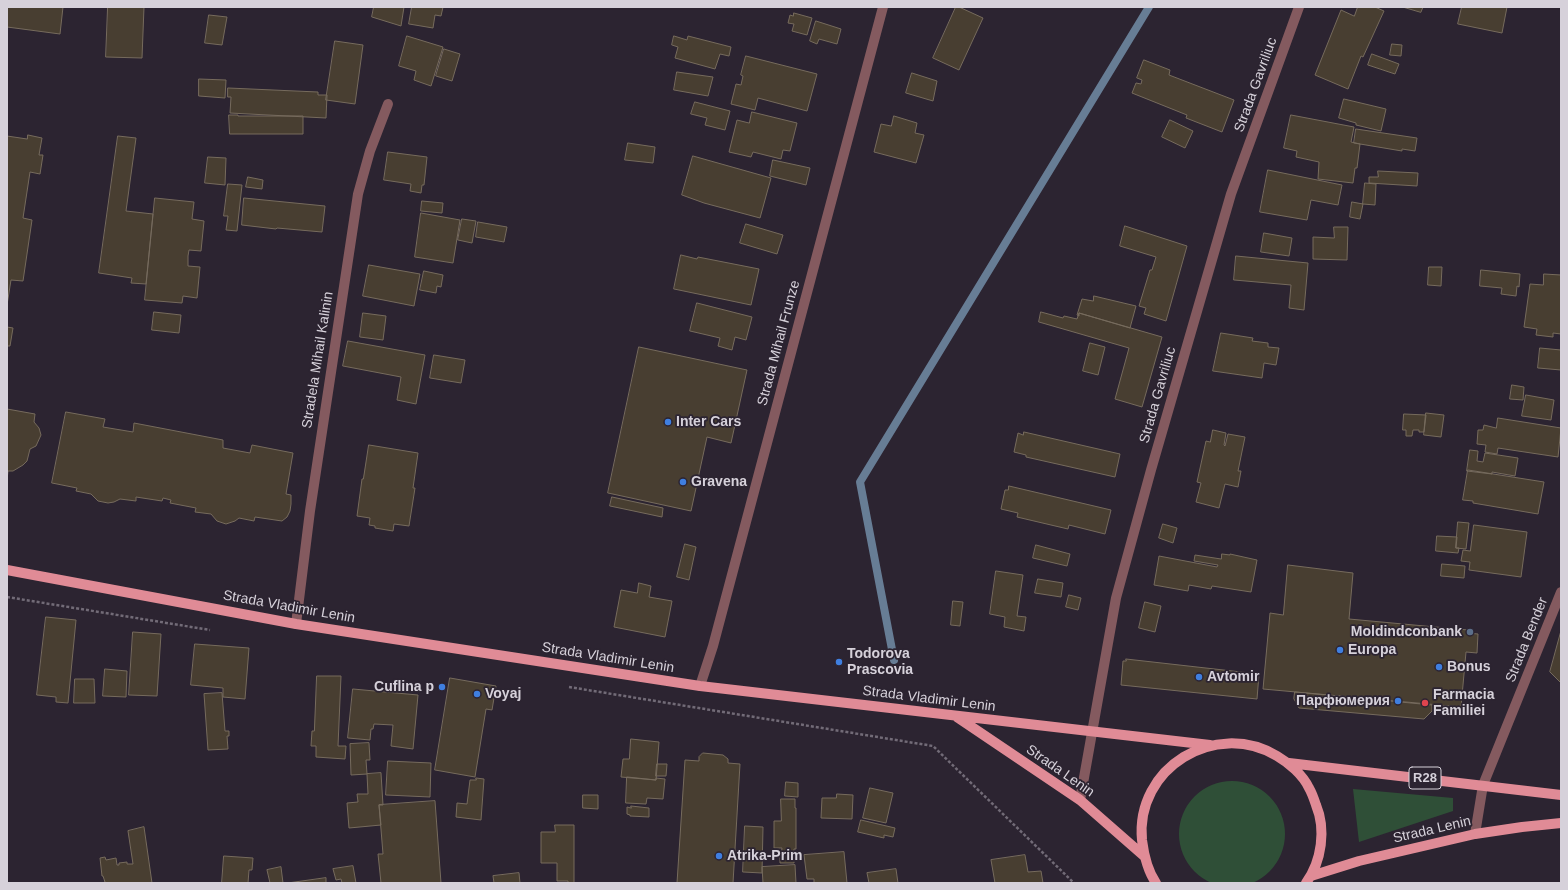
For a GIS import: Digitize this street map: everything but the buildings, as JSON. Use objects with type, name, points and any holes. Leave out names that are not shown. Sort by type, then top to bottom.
[{"type":"main road","name":"Strada Vladimir Lenin","points":[[7,570],[296,624],[700,686],[1210,745]]},
{"type":"main road","name":"Strada Lenin","points":[[955,716],[1080,800],[1144,856]]},
{"type":"main road","name":"R28","points":[[1156,883],[1151,876],[1144,856],[1141,828],[1147,800],[1162,775],[1183,756],[1210,745],[1238,742],[1265,749],[1289,763],[1309,787],[1320,816],[1321,847],[1309,880]]},
{"type":"main road","name":"R28","points":[[1289,763],[1561,795]]},
{"type":"main road","name":"Strada Lenin","points":[[1309,880],[1359,862],[1476,834],[1522,827],[1561,824]]},
{"type":"street","name":"Strada Mihail Frunze","points":[[700,686],[715,638],[883,7]]},
{"type":"street","name":"Strada Gavriliuc","points":[[1080,800],[1116,598],[1178,373],[1231,194],[1299,7]]},
{"type":"street","name":"Stradela Mihail Kalinin","points":[[296,624],[316,466],[358,194],[370,152],[388,104]]},
{"type":"street","name":"Strada Bender","points":[[1476,834],[1483,785],[1561,592]]},
{"type":"path","points":[[7,597],[211,630]]},
{"type":"path","points":[[564,687],[933,746],[1074,883]]},
{"type":"green space","points":[[1232,781],[1252,785],[1270,796],[1281,814],[1285,834],[1281,854],[1270,872],[1252,883],[1232,887],[1212,883],[1194,872],[1183,854],[1179,834],[1183,814],[1194,796],[1212,785]]},
{"type":"green space","points":[[1353,789],[1453,798],[1453,811],[1359,842]]},
{"type":"waterway","points":[[894,660],[860,482],[1149,7]]},
{"type":"place","name":"Inter Cars","points":[[668,422]]},
{"type":"place","name":"Gravena","points":[[683,482]]},
{"type":"place","name":"Moldindconbank","points":[[1470,632]]},
{"type":"place","name":"Europa","points":[[1340,650]]},
{"type":"place","name":"Todorova Prascovia","points":[[839,662]]},
{"type":"place","name":"Bonus","points":[[1439,667]]},
{"type":"place","name":"Avtomir","points":[[1199,677]]},
{"type":"place","name":"Cuflina p","points":[[442,687]]},
{"type":"place","name":"Voyaj","points":[[477,694]]},
{"type":"place","name":"Парфюмерия","points":[[1398,701]]},
{"type":"place","name":"Farmacia Familiei","points":[[1425,703]]},
{"type":"place","name":"Atrika-Prim","points":[[719,856]]}]
